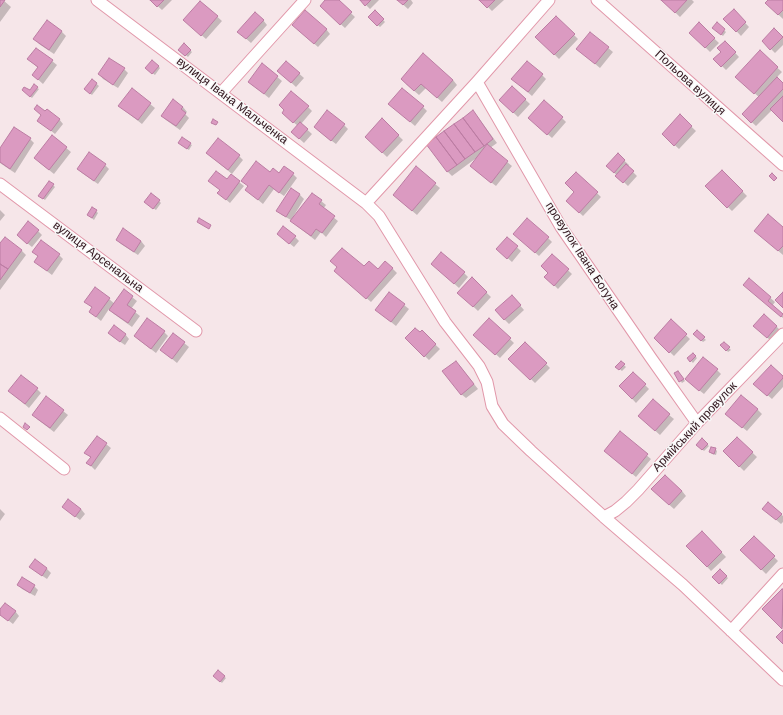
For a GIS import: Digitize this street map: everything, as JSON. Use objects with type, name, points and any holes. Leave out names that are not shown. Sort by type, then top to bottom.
[{"type":"street","points":[[221,93],[305,0]]},
{"type":"street","points":[[366,203],[477,82],[549,0]]},
{"type":"street","name":"Польова вулиця","points":[[597,0],[783,165]]},
{"type":"street","name":"вулиця Івана Мальченка","points":[[100,1],[366,203],[379,216],[445,322],[479,366],[487,382],[492,406],[503,424],[604,517],[683,585],[783,680]]},
{"type":"street","name":"провулок Івана Богуна","points":[[477,82],[561,227],[697,424]]},
{"type":"street","name":"вулиця Арсенальна","points":[[0,184],[196,331]]},
{"type":"street","name":"Армійський провулок","points":[[604,517],[616,511],[626,502],[697,424],[783,334]]},
{"type":"street","points":[[0,418],[64,469]]},
{"type":"street","points":[[730,631],[783,574]]},
{"type":"building","points":[[0,0],[5,0],[0,7]]},
{"type":"building","points":[[150,0],[164,0],[157,7]]},
{"type":"building","points":[[325,0],[339,0],[352,12],[340,25],[320,6]]},
{"type":"building","points":[[360,0],[371,0],[365,6]]},
{"type":"building","points":[[397,0],[408,0],[403,5]]},
{"type":"building","points":[[479,0],[495,0],[487,8]]},
{"type":"building","points":[[661,0],[687,0],[675,13]]},
{"type":"building","points":[[768,0],[783,0],[783,10],[778,15],[765,3]]},
{"type":"building","points":[[200,1],[218,16],[201,36],[183,20]]},
{"type":"building","points":[[734,9],[746,22],[736,32],[723,19]]},
{"type":"building","points":[[305,10],[327,29],[314,44],[292,25]]},
{"type":"building","points":[[375,10],[384,19],[377,26],[368,17]]},
{"type":"building","points":[[255,12],[264,20],[246,39],[237,32]]},
{"type":"building","points":[[556,16],[575,34],[554,55],[535,37]]},
{"type":"building","points":[[47,20],[62,31],[49,50],[33,39]]},
{"type":"building","points":[[699,22],[715,38],[705,48],[689,33]]},
{"type":"building","points":[[717,22],[725,29],[721,35],[712,28]]},
{"type":"building","points":[[774,28],[783,37],[770,50],[762,41]]},
{"type":"building","points":[[590,32],[609,47],[595,64],[576,49]]},
{"type":"building","points":[[725,41],[736,52],[721,67],[713,59],[721,52],[717,48]]},
{"type":"building","points":[[184,43],[191,50],[185,56],[178,50]]},
{"type":"building","points":[[36,48],[53,60],[38,80],[32,75],[38,67],[27,59]]},
{"type":"building","points":[[760,50],[778,67],[754,94],[735,77]]},
{"type":"building","points":[[423,53],[453,80],[437,98],[421,84],[414,91],[401,79]]},
{"type":"building","points":[[109,58],[125,68],[113,85],[98,74]]},
{"type":"building","points":[[152,60],[159,66],[152,74],[145,68]]},
{"type":"building","points":[[286,61],[300,73],[291,83],[277,71]]},
{"type":"building","points":[[527,61],[543,74],[528,92],[511,79]]},
{"type":"building","points":[[262,63],[278,76],[264,94],[248,82]]},
{"type":"building","points":[[777,77],[783,83],[783,89],[751,123],[742,114]]},
{"type":"building","points":[[92,79],[97,83],[90,94],[84,89]]},
{"type":"building","points":[[34,84],[38,87],[30,97],[22,90],[24,87],[30,90]]},
{"type":"building","points":[[512,86],[526,99],[513,113],[499,100]]},
{"type":"building","points":[[132,88],[151,103],[138,120],[118,106]]},
{"type":"building","points":[[402,88],[424,106],[410,122],[388,104]]},
{"type":"building","points":[[291,91],[309,106],[293,123],[282,113],[284,110],[279,105]]},
{"type":"building","points":[[783,96],[783,122],[770,109]]},
{"type":"building","points":[[173,99],[183,107],[181,109],[186,113],[176,126],[161,116]]},
{"type":"building","points":[[544,100],[563,117],[547,135],[528,118]]},
{"type":"building","points":[[37,105],[45,111],[47,109],[60,119],[51,131],[37,121],[41,115],[34,109]]},
{"type":"building","points":[[327,110],[345,124],[331,141],[314,127]]},
{"type":"building","points":[[473,110],[493,139],[484,146],[463,118]]},
{"type":"building","points":[[680,114],[692,126],[674,146],[662,134]]},
{"type":"building","points":[[382,118],[399,135],[382,153],[365,137]]},
{"type":"building","points":[[463,118],[484,146],[475,152],[454,124]]},
{"type":"building","points":[[213,119],[218,122],[216,125],[211,123]]},
{"type":"building","points":[[300,122],[308,129],[299,139],[291,132]]},
{"type":"building","points":[[454,124],[475,152],[465,159],[444,131]]},
{"type":"building","points":[[14,127],[31,138],[10,169],[0,162],[0,148]]},
{"type":"building","points":[[444,131],[465,159],[457,165],[436,137]]},
{"type":"building","points":[[52,135],[67,147],[49,170],[34,158]]},
{"type":"building","points":[[182,137],[191,143],[187,149],[178,143]]},
{"type":"building","points":[[436,137],[457,165],[447,172],[426,144]]},
{"type":"building","points":[[218,138],[240,155],[228,170],[206,153]]},
{"type":"building","points":[[487,144],[508,161],[491,183],[470,166]]},
{"type":"building","points":[[89,152],[106,164],[94,181],[77,169]]},
{"type":"building","points":[[618,153],[625,160],[614,173],[606,166]]},
{"type":"building","points":[[256,161],[270,172],[273,168],[279,173],[284,166],[294,173],[279,193],[269,185],[258,200],[245,190],[248,186],[241,181]]},
{"type":"building","points":[[626,164],[634,171],[623,183],[615,176]]},
{"type":"building","points":[[416,166],[436,183],[412,211],[393,195]]},
{"type":"building","points":[[722,170],[743,191],[727,208],[705,186]]},
{"type":"building","points":[[216,171],[227,179],[231,174],[240,181],[226,200],[217,193],[220,190],[208,181]]},
{"type":"building","points":[[576,172],[598,192],[579,213],[566,201],[574,192],[565,183]]},
{"type":"building","points":[[772,173],[777,178],[774,181],[769,176]]},
{"type":"building","points":[[49,181],[54,184],[43,199],[38,196]]},
{"type":"building","points":[[291,188],[300,194],[286,217],[276,211]]},
{"type":"building","points":[[151,193],[160,200],[153,209],[144,202]]},
{"type":"building","points":[[312,193],[322,200],[319,204],[335,216],[322,233],[316,229],[311,236],[290,221]]},
{"type":"building","points":[[92,207],[97,210],[92,218],[87,215]]},
{"type":"building","points":[[768,214],[783,227],[783,246],[778,251],[754,231]]},
{"type":"building","points":[[199,218],[211,225],[209,229],[197,222]]},
{"type":"building","points":[[527,218],[549,237],[535,253],[513,234]]},
{"type":"building","points":[[28,221],[39,230],[27,244],[17,235]]},
{"type":"building","points":[[283,226],[296,236],[289,244],[277,234]]},
{"type":"building","points":[[123,228],[141,241],[134,252],[116,240]]},
{"type":"building","points":[[5,237],[22,250],[8,269],[0,264],[0,243]]},
{"type":"building","points":[[507,237],[518,246],[507,259],[496,249]]},
{"type":"building","points":[[41,240],[60,254],[47,271],[34,262],[38,256],[32,252]]},
{"type":"building","points":[[342,248],[364,266],[369,261],[378,269],[385,261],[393,268],[366,299],[334,271],[337,267],[330,261]]},
{"type":"building","points":[[441,252],[465,272],[454,284],[431,264]]},
{"type":"building","points":[[552,254],[569,269],[554,286],[544,277],[548,273],[541,266]]},
{"type":"building","points":[[0,264],[8,269],[0,280]]},
{"type":"building","points":[[472,277],[487,292],[473,307],[457,293]]},
{"type":"building","points":[[749,278],[771,297],[768,301],[783,314],[781,317],[743,285]]},
{"type":"building","points":[[95,287],[110,298],[96,317],[89,312],[92,307],[84,302]]},
{"type":"building","points":[[124,289],[133,296],[127,305],[136,311],[128,323],[109,310]]},
{"type":"building","points":[[389,292],[405,304],[391,322],[375,310]]},
{"type":"building","points":[[783,292],[783,308],[775,300]]},
{"type":"building","points":[[512,295],[521,305],[504,320],[495,310]]},
{"type":"building","points":[[764,314],[777,326],[767,338],[753,326]]},
{"type":"building","points":[[147,318],[165,331],[151,349],[134,336]]},
{"type":"building","points":[[489,318],[511,338],[495,355],[473,335]]},
{"type":"building","points":[[671,319],[687,334],[669,353],[654,338]]},
{"type":"building","points":[[114,325],[126,334],[120,342],[108,333]]},
{"type":"building","points":[[415,328],[420,332],[422,330],[436,344],[424,357],[405,338]]},
{"type":"building","points":[[697,330],[705,337],[701,341],[693,334]]},
{"type":"building","points":[[173,333],[185,342],[172,359],[160,350]]},
{"type":"building","points":[[525,342],[547,363],[530,380],[508,359]]},
{"type":"building","points":[[724,342],[730,347],[726,351],[720,345]]},
{"type":"building","points":[[693,353],[696,356],[690,362],[687,358]]},
{"type":"building","points":[[703,357],[718,369],[699,391],[685,379]]},
{"type":"building","points":[[456,361],[474,384],[461,395],[442,371]]},
{"type":"building","points":[[621,361],[625,364],[619,370],[615,367]]},
{"type":"building","points":[[771,365],[783,376],[783,378],[767,396],[753,384]]},
{"type":"building","points":[[678,371],[684,379],[679,382],[674,373]]},
{"type":"building","points":[[633,372],[646,384],[632,399],[619,386]]},
{"type":"building","points":[[21,375],[38,388],[25,404],[8,391]]},
{"type":"building","points":[[741,395],[758,409],[742,428],[725,414]]},
{"type":"building","points":[[46,396],[64,410],[50,428],[32,415]]},
{"type":"building","points":[[653,399],[670,414],[655,431],[638,416]]},
{"type":"building","points":[[25,423],[30,427],[27,430],[23,427]]},
{"type":"building","points":[[620,431],[648,454],[632,474],[604,451]]},
{"type":"building","points":[[97,436],[107,443],[91,466],[86,463],[91,457],[84,453]]},
{"type":"building","points":[[737,437],[753,452],[739,467],[723,451]]},
{"type":"building","points":[[702,438],[708,444],[702,450],[696,445]]},
{"type":"building","points":[[711,447],[716,448],[714,454],[709,452]]},
{"type":"building","points":[[665,475],[682,491],[669,505],[651,489]]},
{"type":"building","points":[[68,499],[81,509],[75,517],[62,507]]},
{"type":"building","points":[[768,502],[782,514],[776,520],[762,509]]},
{"type":"building","points":[[702,531],[722,552],[707,567],[686,546]]},
{"type":"building","points":[[754,536],[775,556],[761,570],[740,550]]},
{"type":"building","points":[[35,559],[47,568],[42,576],[29,567]]},
{"type":"building","points":[[720,569],[727,576],[719,584],[712,577]]},
{"type":"building","points":[[22,577],[35,585],[30,593],[17,585]]},
{"type":"building","points":[[783,589],[782,629],[762,609]]},
{"type":"building","points":[[5,603],[16,611],[8,621],[0,615],[0,609]]},
{"type":"building","points":[[783,630],[783,644],[776,637]]},
{"type":"building","points":[[218,670],[225,676],[220,682],[213,676]]}]
